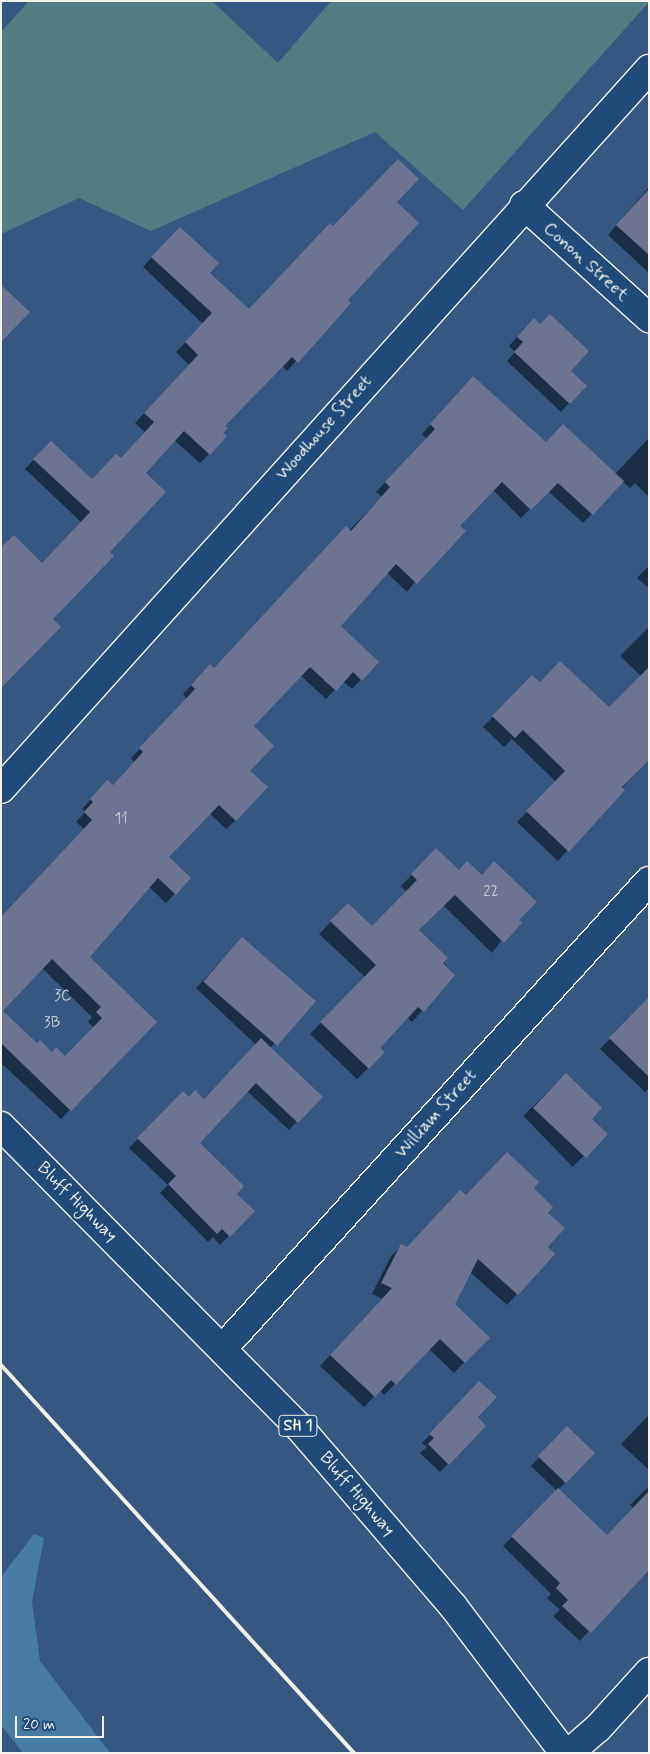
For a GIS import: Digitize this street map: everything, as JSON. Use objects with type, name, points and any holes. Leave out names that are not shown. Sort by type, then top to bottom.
[{"type":"main road","name":"Woodhouse Street","points":[[1,788],[524,205],[649,69]]},
{"type":"main road","name":"Conon Street","points":[[524,205],[649,318]]},
{"type":"main road","name":"William Street","points":[[223,1348],[649,880]]},
{"type":"main road","name":"Bluff Highway","points":[[1,1126],[223,1348],[299,1427],[412,1556],[564,1753]]},
{"type":"main road","points":[[569,1753],[598,1728],[649,1672]]},
{"type":"green space","points":[[29,1],[212,1],[278,63],[331,1],[649,2],[463,210],[375,132],[151,231],[79,198],[1,234],[1,32]]},
{"type":"water","points":[[34,1534],[44,1538],[32,1602],[40,1661],[110,1753],[23,1753],[1,1725],[1,1577]]},
{"type":"building","points":[[398,159],[419,179],[397,202],[419,223],[348,300],[351,303],[298,363],[292,357],[225,426],[228,428],[223,433],[227,436],[210,455],[184,431],[146,473],[166,492],[110,552],[114,556],[53,619],[61,627],[1,688],[1,547],[14,535],[42,563],[90,512],[33,459],[51,441],[92,479],[116,454],[121,458],[154,422],[144,413],[198,355],[185,342],[212,313],[151,257],[180,227],[219,263],[210,273],[249,309],[330,223],[333,226]]},
{"type":"building","points":[[649,189],[649,255],[616,225]]},
{"type":"building","points":[[1,285],[30,312],[1,342]]},
{"type":"building","points":[[550,314],[589,351],[571,371],[587,386],[570,404],[514,352],[523,342],[517,337],[534,318],[540,324]]},
{"type":"building","points":[[473,376],[546,442],[563,424],[624,481],[593,515],[558,483],[531,510],[502,482],[460,526],[466,531],[417,584],[396,564],[341,626],[379,662],[362,681],[353,672],[336,691],[310,667],[254,726],[274,746],[250,771],[268,787],[236,821],[219,805],[169,857],[191,878],[176,895],[158,878],[90,957],[157,1022],[71,1111],[1,1043],[1,917],[92,820],[84,812],[93,802],[90,799],[107,780],[113,785],[143,752],[139,748],[195,689],[191,685],[210,664],[214,668],[346,526],[351,531],[390,487],[385,482],[435,429],[430,424]],"holes":[[[52,959],[101,1007],[96,1012],[102,1018],[65,1056],[56,1047],[52,1052],[40,1040],[37,1043],[3,1011]]]},
{"type":"building","points":[[560,661],[609,707],[649,667],[649,760],[622,787],[625,790],[569,852],[526,811],[565,771],[523,730],[515,738],[492,716],[532,675],[540,682]]},
{"type":"building","points":[[436,848],[459,870],[467,861],[482,875],[494,861],[537,902],[519,920],[522,923],[504,943],[455,895],[419,930],[448,958],[443,963],[455,975],[424,1012],[418,1007],[380,1048],[385,1052],[369,1069],[320,1022],[376,965],[330,921],[348,903],[372,926],[417,880],[411,874]]},
{"type":"building","points":[[242,937],[316,1001],[277,1046],[203,982]]},
{"type":"building","points":[[649,997],[649,1077],[609,1038]]},
{"type":"building","points":[[261,1038],[323,1097],[298,1123],[256,1083],[200,1143],[244,1186],[237,1194],[255,1211],[230,1237],[222,1229],[217,1234],[168,1184],[176,1176],[137,1138],[183,1091],[189,1097],[195,1090],[204,1099]]},
{"type":"building","points":[[566,1073],[602,1108],[592,1119],[608,1134],[586,1158],[533,1108]]},
{"type":"building","points":[[507,1152],[539,1182],[534,1188],[553,1207],[548,1213],[565,1228],[548,1247],[555,1254],[518,1295],[478,1259],[455,1304],[490,1338],[465,1363],[440,1339],[396,1385],[391,1380],[375,1397],[330,1355],[392,1288],[381,1283],[401,1244],[407,1247],[460,1190],[466,1195]]},
{"type":"building","points":[[479,1381],[497,1397],[478,1417],[486,1426],[449,1465],[428,1444],[434,1438],[429,1434]]},
{"type":"building","points":[[567,1426],[595,1453],[566,1483],[538,1456]]},
{"type":"building","points":[[558,1488],[607,1535],[649,1491],[649,1570],[591,1633],[562,1606],[568,1600],[556,1588],[560,1583],[511,1536]]},
{"type":"railway","points":[[1,1365],[354,1753]]}]
